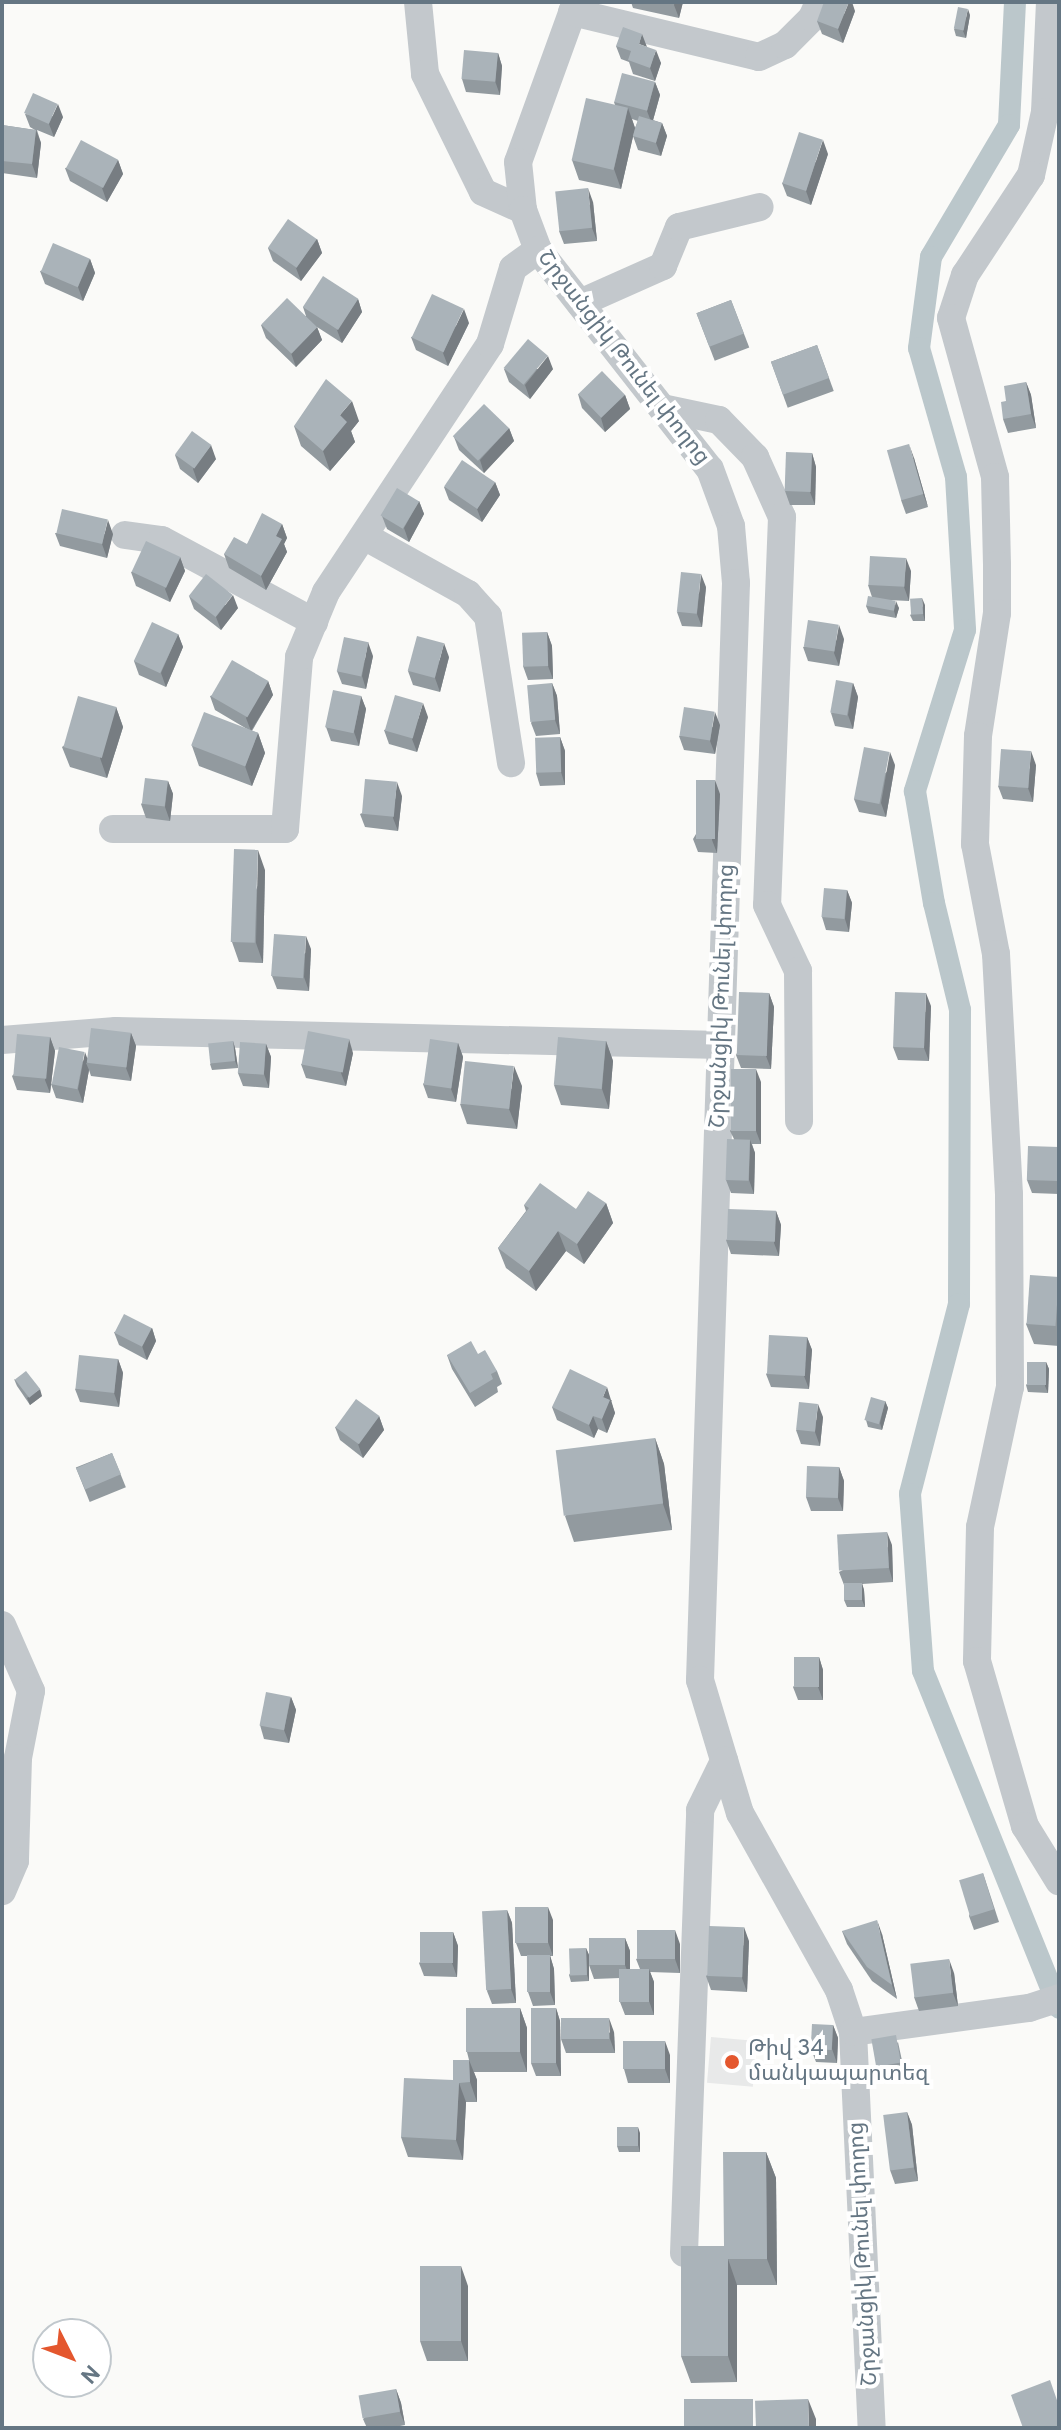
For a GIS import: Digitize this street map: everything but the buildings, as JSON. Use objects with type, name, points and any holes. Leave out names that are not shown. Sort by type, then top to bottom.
[{"type":"street","points":[[418,2],[425,74],[483,192],[523,210]]},
{"type":"street","points":[[574,7],[759,57],[785,45],[812,18],[819,2]]},
{"type":"street","points":[[1050,2],[1045,112],[1031,175],[965,275],[951,318],[995,477],[997,565],[997,613],[978,736],[975,844],[996,954],[1009,1195],[1010,1387],[980,1527],[977,1661],[1025,1826],[1059,1881]]},
{"type":"street","name":"Շրջանցիկ Թունել փողոց","points":[[574,7],[518,162],[523,210],[538,250],[710,469],[731,526],[736,583],[700,1680],[740,1813],[839,1990],[853,2032],[878,2426]]},
{"type":"street","points":[[580,303],[663,266],[679,227],[760,207]]},
{"type":"street","points":[[113,829],[285,829],[299,657],[326,592],[490,344],[513,268],[538,250]]},
{"type":"street","points":[[662,408],[719,420],[755,457],[782,517],[767,905],[798,971],[799,1121]]},
{"type":"street","points":[[125,535],[162,540],[314,622]]},
{"type":"street","points":[[364,536],[468,594],[488,616],[511,763]]},
{"type":"street","points":[[2,1040],[116,1031],[721,1045]]},
{"type":"street","points":[[2,1625],[31,1691],[18,1758],[15,1861],[2,1891]]},
{"type":"street","points":[[684,2253],[700,1810],[724,1761]]},
{"type":"street","points":[[853,2032],[1029,2008],[1059,1998]]},
{"type":"shaded area","name":"Թիվ 34 մանկապարտեզ","points":[[711,2037],[757,2041],[753,2087],[707,2083]]},
{"type":"waterway","points":[[1015,2],[1009,125],[931,257],[919,348],[956,477],[965,630],[915,791],[934,903],[960,1010],[959,1304],[910,1494],[923,1671],[1059,2008]]},
{"type":"place","name":"Թիվ 34 մանկապարտեզ","points":[[732,2062]]}]
